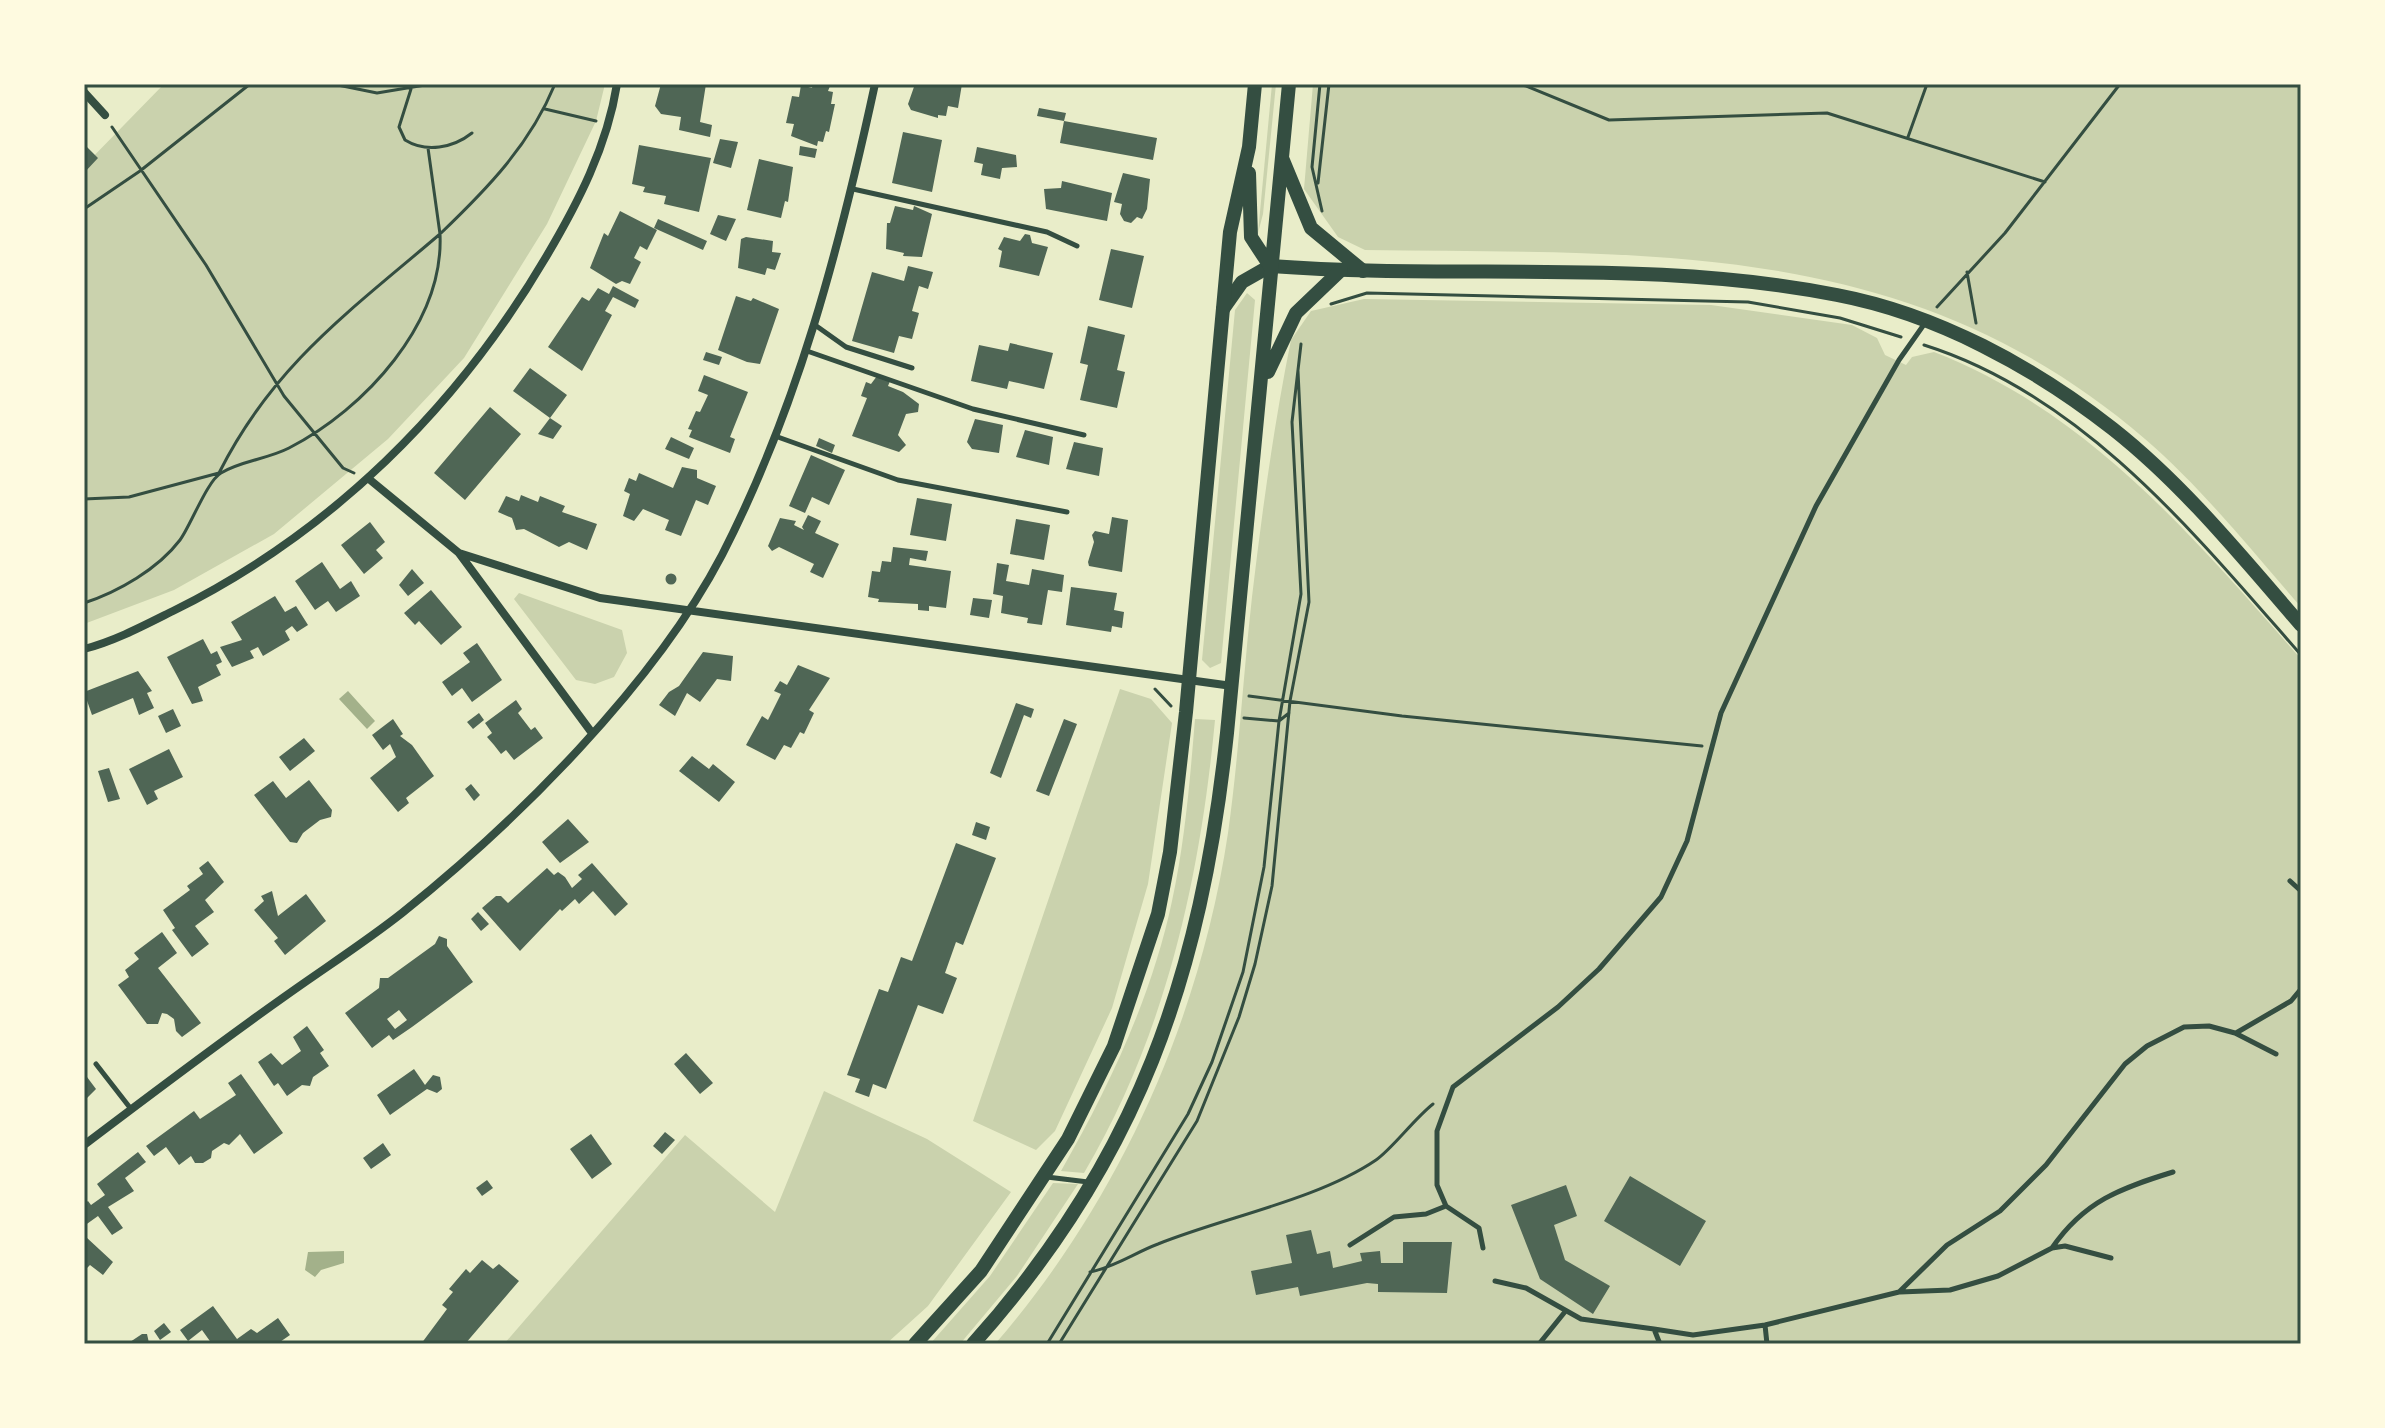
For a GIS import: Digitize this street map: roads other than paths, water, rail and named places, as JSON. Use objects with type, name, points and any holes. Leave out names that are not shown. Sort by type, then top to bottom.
[{"type":"main road","points":[[1255,84],[1249,147],[1251,237],[1270,266]]},
{"type":"main road","points":[[973,1344],[1023,1289],[1094,1182],[1142,1087],[1186,968],[1210,870],[1229,717],[1289,84]]},
{"type":"main road","points":[[915,1344],[981,1271],[1046,1177],[1090,1099],[1139,977],[1158,914],[1170,852],[1186,712],[1230,232],[1249,147]]},
{"type":"main road","points":[[1280,154],[1311,228],[1363,271]]},
{"type":"main road","points":[[1223,309],[1242,282],[1270,266],[1704,279],[1838,295],[1925,323],[1979,345],[2056,388],[2134,447],[2208,519],[2301,625]]},
{"type":"main road","points":[[1262,387],[1284,332],[1296,313],[1341,270]]},
{"type":"street","points":[[84,649],[136,629],[202,597],[283,548],[369,479],[433,413],[480,359],[522,297],[572,212],[608,124],[617,84]]},
{"type":"street","points":[[84,1145],[398,916],[506,822],[592,733],[689,610],[721,555],[807,351],[853,189],[875,84]]},
{"type":"street","points":[[84,92],[105,115]]},
{"type":"street","points":[[369,479],[459,553],[592,733]]},
{"type":"street","points":[[459,553],[600,598],[1232,686]]},
{"type":"lane","points":[[853,189],[1047,232],[1077,246]]},
{"type":"lane","points":[[1483,1248],[1474,1223],[1446,1206],[1435,1176],[1437,1131],[1453,1087],[1558,1007],[1599,969],[1661,897],[1687,841],[1710,747],[1726,702],[1816,506],[1925,323]]},
{"type":"lane","points":[[815,325],[846,347],[912,368]]},
{"type":"lane","points":[[807,351],[973,409],[1084,435]]},
{"type":"lane","points":[[774,435],[898,480],[1067,512]]},
{"type":"lane","points":[[2290,881],[2301,891]]},
{"type":"lane","points":[[2235,1033],[2291,1001],[2301,989]]},
{"type":"lane","points":[[1899,1292],[1947,1245],[2000,1211],[2046,1165],[2125,1064],[2147,1046],[2184,1027],[2209,1026],[2235,1033],[2276,1054]]},
{"type":"lane","points":[[96,1064],[131,1109]]},
{"type":"lane","points":[[2052,1248],[2066,1228],[2119,1188],[2173,1172]]},
{"type":"lane","points":[[1046,1177],[1094,1182]]},
{"type":"lane","points":[[1350,1245],[1394,1217],[1426,1214],[1446,1206]]},
{"type":"lane","points":[[1495,1281],[1526,1288],[1564,1313],[1593,1322],[1693,1335],[1765,1325],[1899,1292],[1950,1290],[1998,1276],[2052,1248],[2065,1246],[2111,1258]]},
{"type":"lane","points":[[1539,1344],[1564,1313]]},
{"type":"lane","points":[[1765,1325],[1767,1344]]},
{"type":"lane","points":[[1654,1329],[1660,1344]]}]
